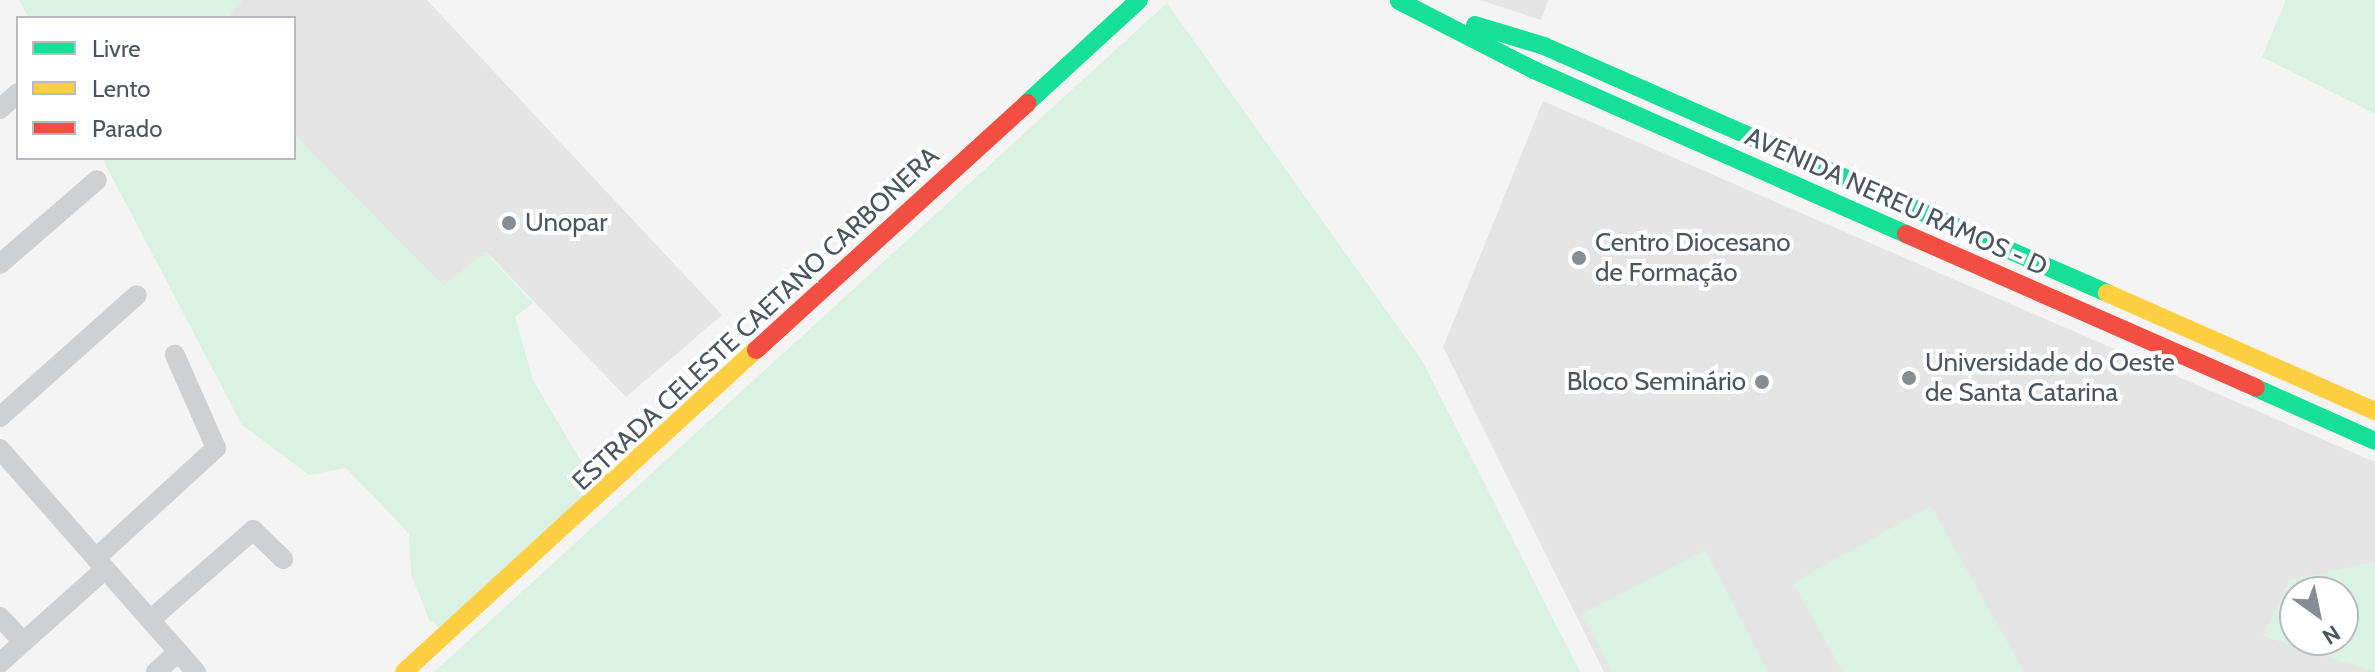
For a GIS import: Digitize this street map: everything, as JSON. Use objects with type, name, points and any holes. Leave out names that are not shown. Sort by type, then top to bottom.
[{"type":"street","name":"ESTRADA CELESTE CAETANO CARBONERA","points":[[404,672],[1139,0]]},
{"type":"street","name":"AVENIDA NEREU RAMOS - D","points":[[1396,1],[1544,46],[2375,411]]},
{"type":"street","name":"AVENIDA NEREU RAMOS - D","points":[[1396,1],[1534,70],[2375,441]]},
{"type":"street","points":[[0,109],[16,95]]},
{"type":"street","points":[[0,264],[97,180]]},
{"type":"street","points":[[0,417],[137,295]]},
{"type":"street","points":[[2186,358],[2197,333]]},
{"type":"street","points":[[0,663],[216,448],[175,355]]},
{"type":"street","points":[[0,449],[196,672]]},
{"type":"street","points":[[150,620],[253,530],[283,559]]},
{"type":"street","points":[[0,617],[23,642]]},
{"type":"street","points":[[156,672],[178,652]]},
{"type":"shaded area","name":"Unopar","points":[[242,0],[427,0],[722,315],[626,397],[486,252],[443,286],[296,137],[296,16],[228,16]]},
{"type":"shaded area","points":[[1480,0],[1548,0],[1541,20]]},
{"type":"shaded area","name":"Universidade do Oeste de Santa Catarina","points":[[1543,101],[2375,462],[2375,672],[1604,672],[1443,347]]},
{"type":"green space","points":[[19,0],[242,0],[228,16],[28,16]]},
{"type":"green space","points":[[2286,0],[2375,0],[2375,114],[2262,57]]},
{"type":"green space","points":[[1167,3],[1423,362],[1580,672],[434,672]]},
{"type":"green space","points":[[296,137],[443,286],[485,252],[533,303],[515,317],[533,380],[599,492],[441,629],[429,620],[411,574],[409,534],[346,468],[309,475],[242,425],[103,160],[296,160]]},
{"type":"green space","points":[[1931,506],[2024,672],[1843,672],[1793,583]]},
{"type":"green space","points":[[1705,550],[1768,672],[1612,672],[1582,614]]},
{"type":"green space","points":[[2375,562],[2375,672],[2325,656],[2359,656],[2359,576],[2308,576]]},
{"type":"green space","points":[[2279,602],[2279,641],[2263,636]]},
{"type":"traffic: fast","points":[[1027,103],[1139,0]]},
{"type":"traffic: fast","points":[[1399,1],[1534,70],[1906,234]]},
{"type":"traffic: fast","points":[[1475,25],[1544,46],[2107,293]]},
{"type":"traffic: fast","points":[[2256,388],[2375,441]]},
{"type":"traffic: slow","points":[[2107,293],[2375,411]]},
{"type":"traffic: slow","points":[[404,672],[756,350]]},
{"type":"traffic: jam","points":[[756,350],[1027,103]]},
{"type":"traffic: jam","points":[[1906,234],[2256,388]]},
{"type":"place","name":"Unopar","points":[[509,223]]},
{"type":"place","name":"Centro Diocesano de Formação","points":[[1579,258]]},
{"type":"place","name":"Universidade do Oeste de Santa Catarina","points":[[1909,378]]},
{"type":"place","name":"Bloco Seminário","points":[[1762,382]]}]
